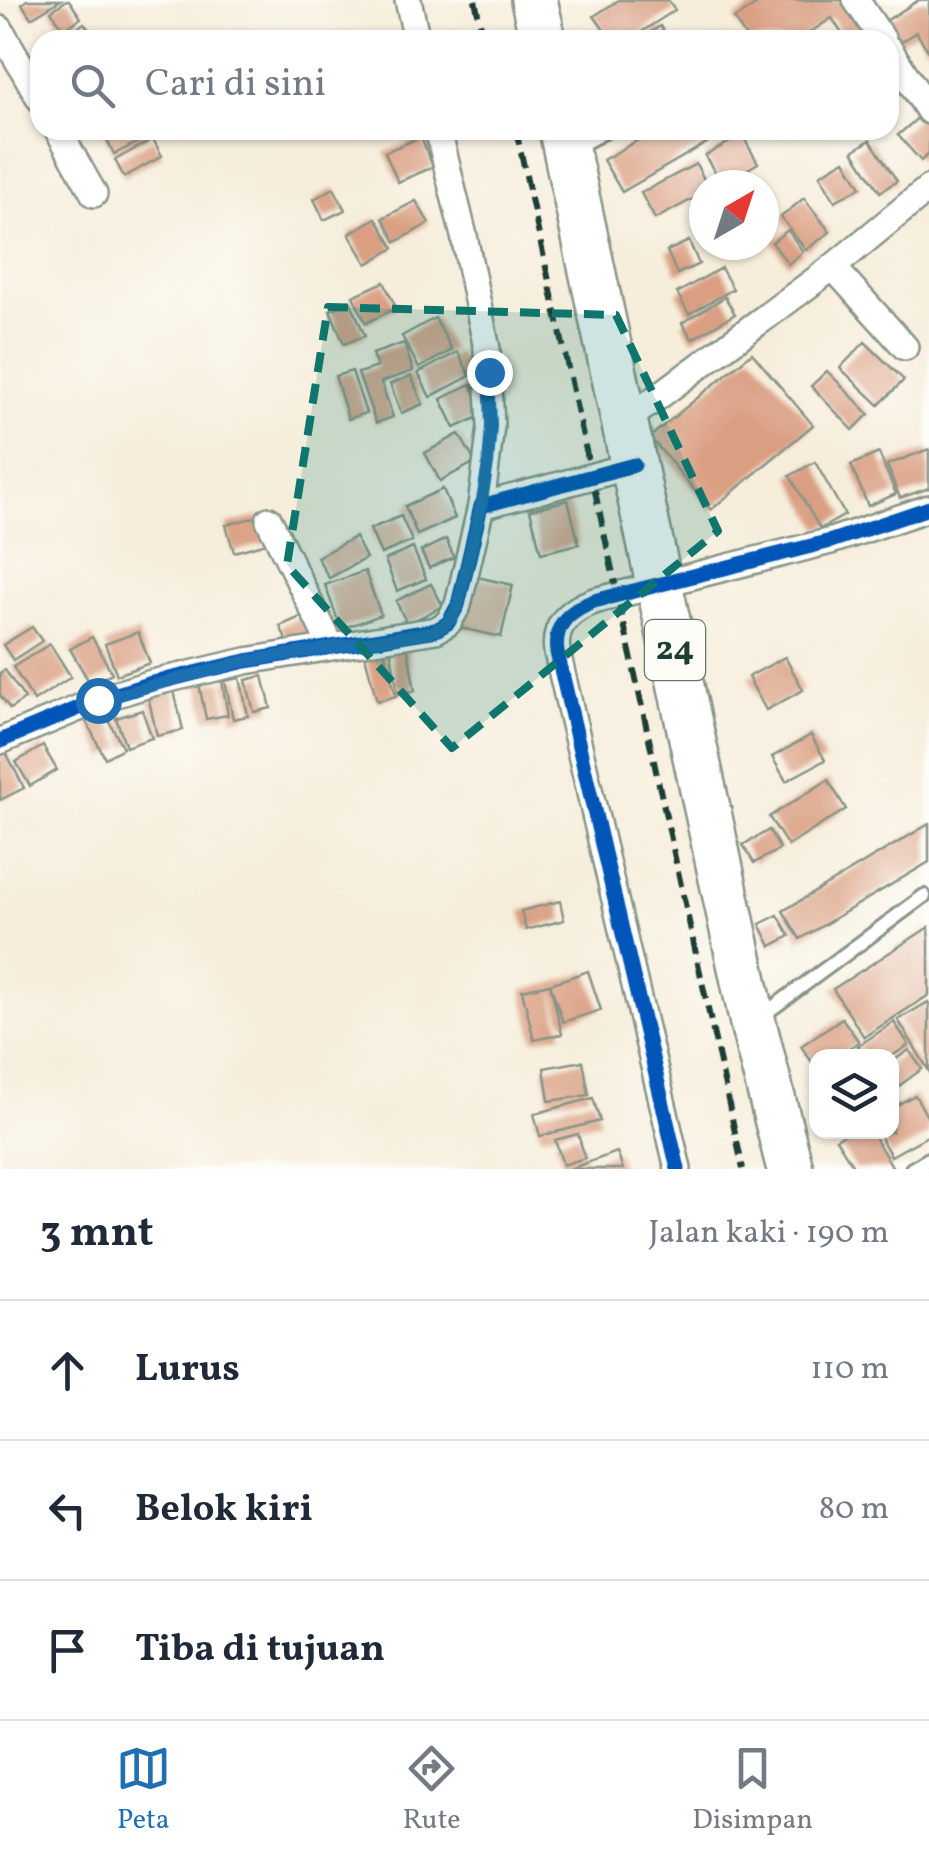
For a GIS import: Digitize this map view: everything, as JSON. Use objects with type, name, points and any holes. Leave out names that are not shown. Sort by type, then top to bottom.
[{"type":"highway","points":[[534,0],[541,30]]},
{"type":"highway","name":"24","points":[[565,141],[753,1023],[790,1169]]},
{"type":"street","points":[[408,0],[415,30]]},
{"type":"street","points":[[856,0],[877,30]]},
{"type":"street","points":[[0,29],[30,82]]},
{"type":"street","points":[[899,64],[929,111]]},
{"type":"street","points":[[64,140],[94,194]]},
{"type":"street","points":[[0,741],[98,700],[152,684],[246,661],[430,632],[448,622],[458,605],[481,506],[491,426],[486,349],[440,140]]},
{"type":"street","points":[[481,506],[630,443],[929,188]]},
{"type":"street","points":[[832,267],[905,348]]},
{"type":"street","points":[[678,1169],[555,641],[562,622],[584,605],[831,541],[929,508]]},
{"type":"street","points":[[269,520],[332,646]]},
{"type":"lane","points":[[753,1023],[924,896]]},
{"type":"lane","points":[[912,1169],[929,1159]]},
{"type":"highlighted area","points":[[328,307],[616,315],[718,531],[452,748],[287,565]]},
{"type":"building","points":[[27,0],[61,0],[31,18],[22,4]]},
{"type":"building","points":[[67,0],[81,18],[64,30],[51,11]]},
{"type":"building","points":[[619,0],[668,0],[675,10],[644,30],[604,30],[594,16]]},
{"type":"building","points":[[763,0],[851,0],[866,30],[840,30],[832,18],[813,30],[741,30],[734,19]]},
{"type":"building","points":[[919,0],[929,0],[929,52],[916,32],[899,43],[899,30],[885,30],[881,24]]},
{"type":"building","points":[[920,116],[929,125],[929,153],[921,161],[899,134]]},
{"type":"building","points":[[107,140],[143,140],[114,154]]},
{"type":"building","points":[[151,140],[162,156],[124,177],[115,160]]},
{"type":"building","points":[[422,140],[433,167],[398,182],[385,152]]},
{"type":"building","points":[[638,140],[712,140],[622,192],[603,160]]},
{"type":"building","points":[[733,140],[745,140],[758,163],[746,170],[714,170],[705,156]]},
{"type":"building","points":[[870,140],[897,181],[880,192],[853,151]]},
{"type":"building","points":[[845,160],[861,187],[835,201],[820,175]]},
{"type":"building","points":[[696,164],[699,170],[689,170],[689,201],[655,219],[641,193]]},
{"type":"building","points":[[334,188],[345,210],[324,220],[314,199]]},
{"type":"building","points":[[804,198],[830,232],[806,250],[781,217]]},
{"type":"building","points":[[416,201],[429,223],[396,242],[383,218]]},
{"type":"building","points":[[376,218],[394,248],[367,264],[349,234]]},
{"type":"building","points":[[788,230],[803,252],[788,264],[779,252],[779,237]]},
{"type":"building","points":[[689,241],[689,260],[697,260],[699,264],[677,274],[667,251]]},
{"type":"building","points":[[721,268],[733,289],[689,314],[677,293]]},
{"type":"building","points":[[384,282],[396,308],[366,323],[353,296]]},
{"type":"building","points":[[725,297],[735,314],[692,339],[682,323]]},
{"type":"building","points":[[351,302],[365,336],[344,344],[330,310]]},
{"type":"building","points":[[435,318],[452,350],[419,368],[402,336]]},
{"type":"building","points":[[865,342],[904,380],[879,405],[840,368]]},
{"type":"building","points":[[404,343],[413,371],[381,382],[393,417],[376,423],[358,373],[377,367],[372,354]]},
{"type":"building","points":[[458,352],[470,376],[430,397],[418,373]]},
{"type":"building","points":[[752,353],[813,425],[711,510],[650,437]]},
{"type":"building","points":[[352,371],[366,413],[348,419],[335,376]]},
{"type":"building","points":[[827,371],[869,414],[853,430],[811,386]]},
{"type":"building","points":[[411,376],[423,404],[401,413],[390,384]]},
{"type":"building","points":[[471,384],[485,414],[455,428],[441,399]]},
{"type":"building","points":[[459,434],[475,462],[440,481],[425,453]]},
{"type":"building","points":[[929,449],[929,488],[900,498],[887,465]]},
{"type":"building","points":[[879,453],[896,494],[868,506],[851,465]]},
{"type":"building","points":[[815,462],[845,515],[820,529],[790,476]]},
{"type":"building","points":[[443,489],[455,518],[417,535],[405,506]]},
{"type":"building","points":[[568,500],[579,544],[541,553],[530,510]]},
{"type":"building","points":[[259,516],[267,543],[234,552],[226,525]]},
{"type":"building","points":[[401,516],[412,541],[381,554],[370,529]]},
{"type":"building","points":[[355,537],[366,558],[329,578],[317,557]]},
{"type":"building","points":[[446,539],[454,557],[429,568],[421,551]]},
{"type":"building","points":[[413,548],[426,579],[397,591],[385,560]]},
{"type":"building","points":[[365,571],[381,615],[341,629],[325,585]]},
{"type":"building","points":[[472,576],[513,585],[501,637],[461,628]]},
{"type":"building","points":[[431,584],[443,606],[407,624],[396,601]]},
{"type":"building","points":[[310,613],[320,635],[290,649],[280,626]]},
{"type":"building","points":[[32,627],[42,641],[13,660],[3,645]]},
{"type":"building","points":[[138,632],[150,663],[117,675],[105,644]]},
{"type":"building","points":[[92,637],[112,673],[91,685],[70,649]]},
{"type":"building","points":[[50,644],[71,677],[34,701],[13,667]]},
{"type":"building","points":[[407,645],[415,691],[398,694],[390,647]]},
{"type":"building","points":[[384,651],[396,696],[377,701],[365,656]]},
{"type":"building","points":[[785,657],[803,690],[766,710],[748,677]]},
{"type":"building","points":[[5,670],[25,699],[10,709],[0,695],[0,673]]},
{"type":"building","points":[[263,676],[271,708],[254,712],[246,680]]},
{"type":"building","points":[[240,678],[248,716],[233,719],[225,681]]},
{"type":"building","points":[[222,681],[228,715],[206,719],[199,684]]},
{"type":"building","points":[[174,691],[183,730],[157,736],[148,696]]},
{"type":"building","points":[[103,710],[123,748],[105,758],[85,719]]},
{"type":"building","points":[[142,710],[152,738],[126,747],[116,718]]},
{"type":"building","points":[[811,735],[825,760],[786,781],[772,757]]},
{"type":"building","points":[[43,746],[57,770],[30,786],[16,762]]},
{"type":"building","points":[[6,752],[24,788],[0,800],[0,755]]},
{"type":"building","points":[[828,780],[846,809],[788,846],[769,817]]},
{"type":"building","points":[[929,824],[929,862],[800,939],[783,911]]},
{"type":"building","points":[[769,830],[780,849],[754,863],[743,845]]},
{"type":"building","points":[[560,901],[564,920],[526,930],[521,911]]},
{"type":"building","points":[[778,915],[790,936],[771,946],[760,924]]},
{"type":"building","points":[[929,927],[929,995],[864,1037],[833,989]]},
{"type":"building","points":[[588,971],[601,1010],[563,1022],[550,984]]},
{"type":"building","points":[[550,984],[562,1034],[534,1040],[522,990]]},
{"type":"building","points":[[929,1004],[929,1071],[898,1020]]},
{"type":"building","points":[[842,1018],[859,1042],[848,1049],[809,1049],[809,1058],[801,1046]]},
{"type":"building","points":[[894,1022],[909,1045],[899,1051],[858,1046]]},
{"type":"building","points":[[909,1050],[922,1069],[899,1086],[899,1057]]},
{"type":"building","points":[[583,1061],[589,1095],[549,1101],[544,1068]]},
{"type":"building","points":[[915,1095],[929,1120],[929,1135],[891,1156],[881,1139],[899,1139],[899,1104]]},
{"type":"building","points":[[593,1098],[600,1121],[540,1136],[534,1114]]},
{"type":"building","points":[[578,1134],[585,1158],[563,1165],[555,1140]]},
{"type":"building","points":[[836,1139],[875,1139],[892,1166],[887,1169],[855,1169]]},
{"type":"building","points":[[617,1152],[623,1169],[570,1169]]},
{"type":"railway","points":[[475,0],[482,30]]},
{"type":"railway","points":[[518,140],[743,1169]]},
{"type":"cycle path","points":[[0,741],[98,700],[152,683],[246,661],[436,630],[448,623],[458,605],[481,506],[634,465]]},
{"type":"cycle path","points":[[678,1169],[557,652],[558,633],[565,619],[594,601],[831,541],[929,508]]},
{"type":"route","points":[[98,700],[246,661],[430,632],[444,626],[458,605],[481,506],[491,426],[489,372]]}]
